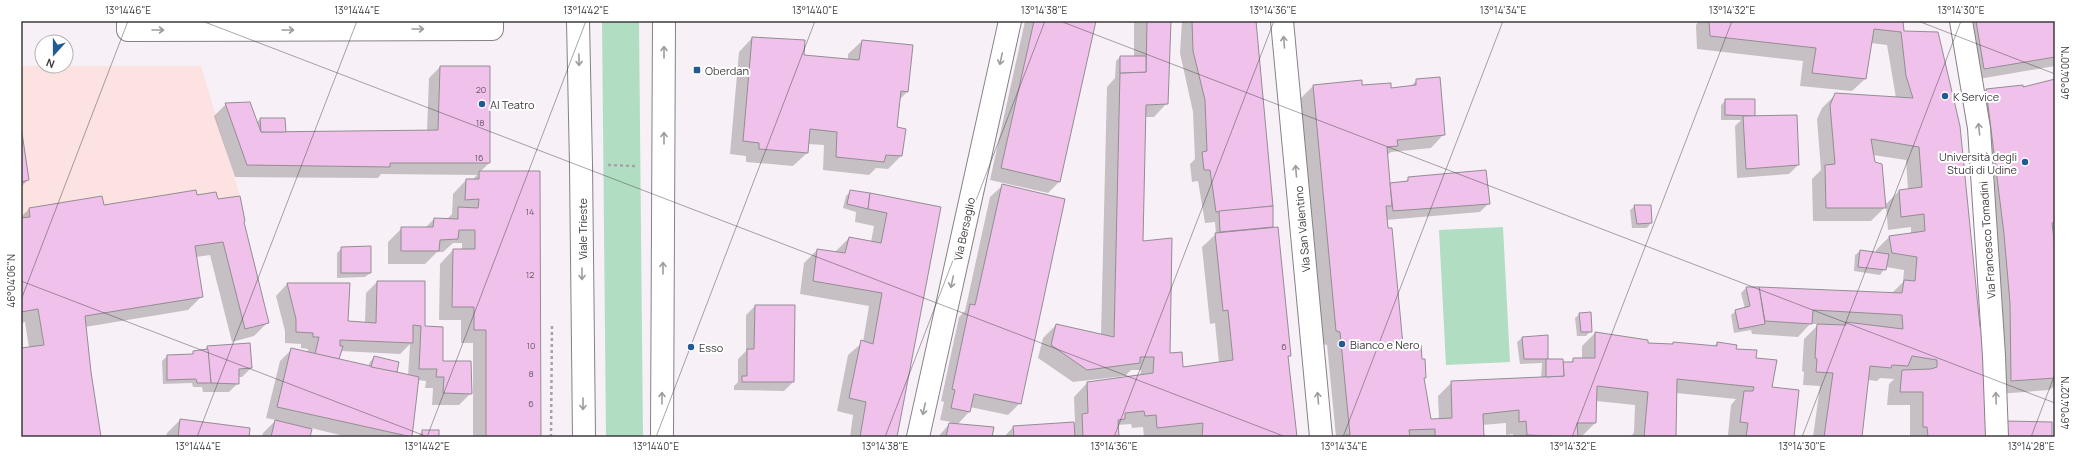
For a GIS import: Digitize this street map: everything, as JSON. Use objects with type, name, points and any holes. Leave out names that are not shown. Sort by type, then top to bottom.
[{"type":"street","points":[[128,21],[128,30],[492,29],[492,21]]},
{"type":"street","name":"Viale Trieste","points":[[578,21],[584,437]]},
{"type":"street","points":[[662,437],[664,21]]},
{"type":"street","name":"Via Bersaglio","points":[[918,437],[1010,21]]},
{"type":"street","name":"Via San Valentino","points":[[1282,21],[1321,437]]},
{"type":"street","name":"Via Francesco Tomadini","points":[[1961,21],[1979,128],[1994,356],[1997,437]]},
{"type":"path","points":[[604,165],[640,166]]},
{"type":"shaded area","points":[[21,66],[34,66],[34,74],[74,74],[74,66],[201,66],[240,196],[245,221],[223,242],[21,267]]},
{"type":"green space","points":[[602,21],[639,21],[643,437],[606,437]]},
{"type":"green space","points":[[1503,227],[1510,362],[1446,365],[1439,230]]},
{"type":"building","points":[[1034,21],[1096,21],[1060,182],[1001,168]]},
{"type":"building","points":[[1147,21],[1171,21],[1168,104],[1146,105],[1143,241],[1172,238],[1170,353],[1182,352],[1183,367],[1233,360],[1228,310],[1223,311],[1215,233],[1278,227],[1291,356],[1288,356],[1297,437],[1202,437],[1203,423],[1157,428],[1156,415],[1145,416],[1144,411],[1125,413],[1125,419],[1118,420],[1119,437],[1083,437],[1082,414],[1088,413],[1087,382],[1153,373],[1154,357],[1140,357],[1140,363],[1087,370],[1051,345],[1056,324],[1114,337],[1120,73],[1146,72]]},
{"type":"building","points":[[1192,21],[1256,21],[1273,206],[1216,212],[1210,170],[1204,170],[1202,152],[1207,151],[1205,100],[1193,51]]},
{"type":"building","points":[[1709,21],[1903,21],[1904,31],[1938,32],[1960,126],[1980,327],[1982,327],[1988,437],[1928,437],[1927,427],[1923,427],[1923,392],[1900,392],[1902,370],[1931,369],[1937,367],[1937,360],[1912,356],[1908,366],[1892,365],[1891,368],[1870,366],[1862,437],[1824,437],[1833,373],[1816,372],[1817,359],[1815,358],[1817,324],[1846,325],[1846,322],[1903,329],[1902,315],[1813,310],[1812,324],[1765,321],[1759,287],[1902,293],[1904,280],[1915,281],[1917,257],[1892,253],[1889,236],[1925,231],[1924,214],[1901,217],[1899,190],[1922,187],[1919,147],[1871,139],[1875,162],[1882,164],[1886,208],[1826,208],[1825,165],[1835,164],[1830,105],[1835,93],[1913,98],[1906,76],[1901,32],[1874,29],[1866,79],[1812,73],[1816,48],[1710,36]]},
{"type":"building","points":[[1976,21],[2055,21],[2055,57],[1984,69]]},
{"type":"building","points":[[752,37],[805,40],[804,55],[859,60],[862,40],[913,45],[908,92],[901,91],[897,127],[906,129],[902,156],[886,155],[884,162],[836,157],[837,132],[810,129],[808,153],[759,149],[759,143],[743,141]]},
{"type":"building","points":[[1120,56],[1146,56],[1146,72],[1120,73]]},
{"type":"building","points":[[440,66],[490,66],[490,163],[390,163],[390,167],[247,165],[225,103],[250,102],[261,132],[438,130]]},
{"type":"building","points":[[1440,77],[1445,135],[1397,140],[1398,146],[1387,147],[1392,206],[1386,206],[1388,228],[1392,228],[1403,345],[1421,345],[1422,359],[1425,359],[1426,378],[1424,378],[1431,419],[1452,418],[1451,381],[1564,376],[1563,362],[1573,362],[1573,358],[1595,358],[1595,332],[1648,340],[1648,343],[1673,344],[1673,342],[1717,346],[1717,342],[1737,345],[1736,349],[1757,350],[1756,358],[1777,360],[1772,387],[1799,390],[1794,437],[1746,437],[1748,423],[1740,422],[1744,391],[1753,391],[1754,387],[1677,379],[1676,437],[1644,437],[1648,392],[1597,386],[1596,423],[1577,423],[1578,437],[1527,435],[1526,421],[1519,422],[1519,410],[1483,414],[1484,437],[1435,437],[1435,429],[1409,430],[1410,437],[1346,437],[1346,435],[1350,435],[1340,332],[1336,331],[1313,85],[1362,80],[1362,85],[1391,83],[1391,88],[1416,85],[1416,79]]},
{"type":"building","name":"Università degli Studi di Udine","points":[[2055,79],[2055,221],[2052,223],[2055,248],[2055,378],[2011,381],[2010,303],[2004,234],[1986,89],[2023,85],[2023,87]]},
{"type":"building","points":[[1725,99],[1755,99],[1755,116],[1725,115]]},
{"type":"building","points":[[1797,115],[1799,165],[1746,169],[1743,116]]},
{"type":"building","points":[[260,118],[285,118],[286,132],[261,132]]},
{"type":"building","points":[[21,126],[29,180],[21,182]]},
{"type":"building","points":[[1486,170],[1490,204],[1393,211],[1390,183],[1408,181],[1408,177]]},
{"type":"building","points":[[479,171],[540,171],[541,437],[486,437],[486,330],[474,330],[474,307],[452,307],[453,249],[475,249],[475,230],[459,230],[458,239],[440,240],[439,251],[401,251],[401,227],[433,227],[434,218],[458,219],[458,207],[478,208],[479,199],[465,200],[466,179],[479,179]]},
{"type":"building","points":[[1002,184],[1065,199],[1021,404],[974,394],[970,412],[951,408],[955,390],[952,389],[970,304],[975,305]]},
{"type":"building","points":[[196,190],[197,195],[216,192],[218,199],[240,196],[244,222],[269,323],[245,329],[223,242],[195,246],[203,297],[85,316],[91,372],[101,437],[21,437],[21,348],[44,345],[38,309],[21,312],[21,218],[30,217],[29,208],[102,196],[104,205]]},
{"type":"building","points":[[850,190],[870,193],[868,209],[847,204]]},
{"type":"building","points":[[870,193],[941,207],[897,437],[860,437],[866,402],[849,398],[861,340],[873,344],[882,293],[813,281],[817,249],[845,253],[849,237],[881,243],[887,213],[868,209]]},
{"type":"building","points":[[1634,205],[1651,205],[1652,223],[1637,224]]},
{"type":"building","points":[[1273,206],[1273,227],[1220,232],[1219,211]]},
{"type":"building","points":[[371,246],[371,273],[341,273],[341,247]]},
{"type":"building","points":[[1860,250],[1889,254],[1886,270],[1858,267]]},
{"type":"building","points":[[377,281],[425,281],[425,326],[443,327],[443,361],[471,361],[472,394],[443,393],[444,377],[436,377],[437,369],[419,369],[421,326],[413,325],[413,343],[340,340],[340,346],[343,346],[339,359],[315,354],[319,337],[313,337],[313,333],[296,332],[296,319],[287,283],[350,283],[348,321],[376,323]]},
{"type":"building","points":[[1746,287],[1759,287],[1765,324],[1739,329],[1735,310],[1750,306]]},
{"type":"building","points":[[755,305],[795,305],[794,382],[742,382],[742,376],[747,376],[747,349],[754,349]]},
{"type":"building","points":[[1591,312],[1592,332],[1581,332],[1579,313]]},
{"type":"building","points":[[1548,335],[1548,359],[1524,359],[1522,337]]},
{"type":"building","points":[[250,343],[252,368],[239,369],[239,384],[211,383],[207,346]]},
{"type":"building","points":[[291,348],[419,377],[412,437],[277,407]]},
{"type":"building","points":[[208,349],[211,383],[197,383],[196,379],[167,380],[167,355],[193,354],[193,351]]},
{"type":"building","points":[[374,356],[399,362],[397,372],[371,367]]},
{"type":"building","points":[[1546,359],[1563,359],[1564,376],[1546,377]]},
{"type":"building","points":[[180,419],[250,428],[249,437],[178,437]]},
{"type":"building","points":[[275,420],[312,429],[310,437],[271,437]]},
{"type":"building","points":[[2005,421],[2052,422],[2052,437],[2005,437]]},
{"type":"building","points":[[1074,422],[1075,437],[1014,437],[1013,426]]},
{"type":"building","points":[[949,423],[994,427],[992,437],[946,437]]},
{"type":"building","points":[[422,430],[439,430],[439,437],[422,437]]},
{"type":"place","name":"Oberdan","points":[[697,70]]},
{"type":"place","name":"K Service","points":[[1945,96]]},
{"type":"place","name":"Al Teatro","points":[[482,104]]},
{"type":"place","name":"Università degli Studi di Udine","points":[[2025,162]]},
{"type":"place","name":"Bianco e Nero","points":[[1342,344]]},
{"type":"place","name":"Esso","points":[[691,347]]}]
